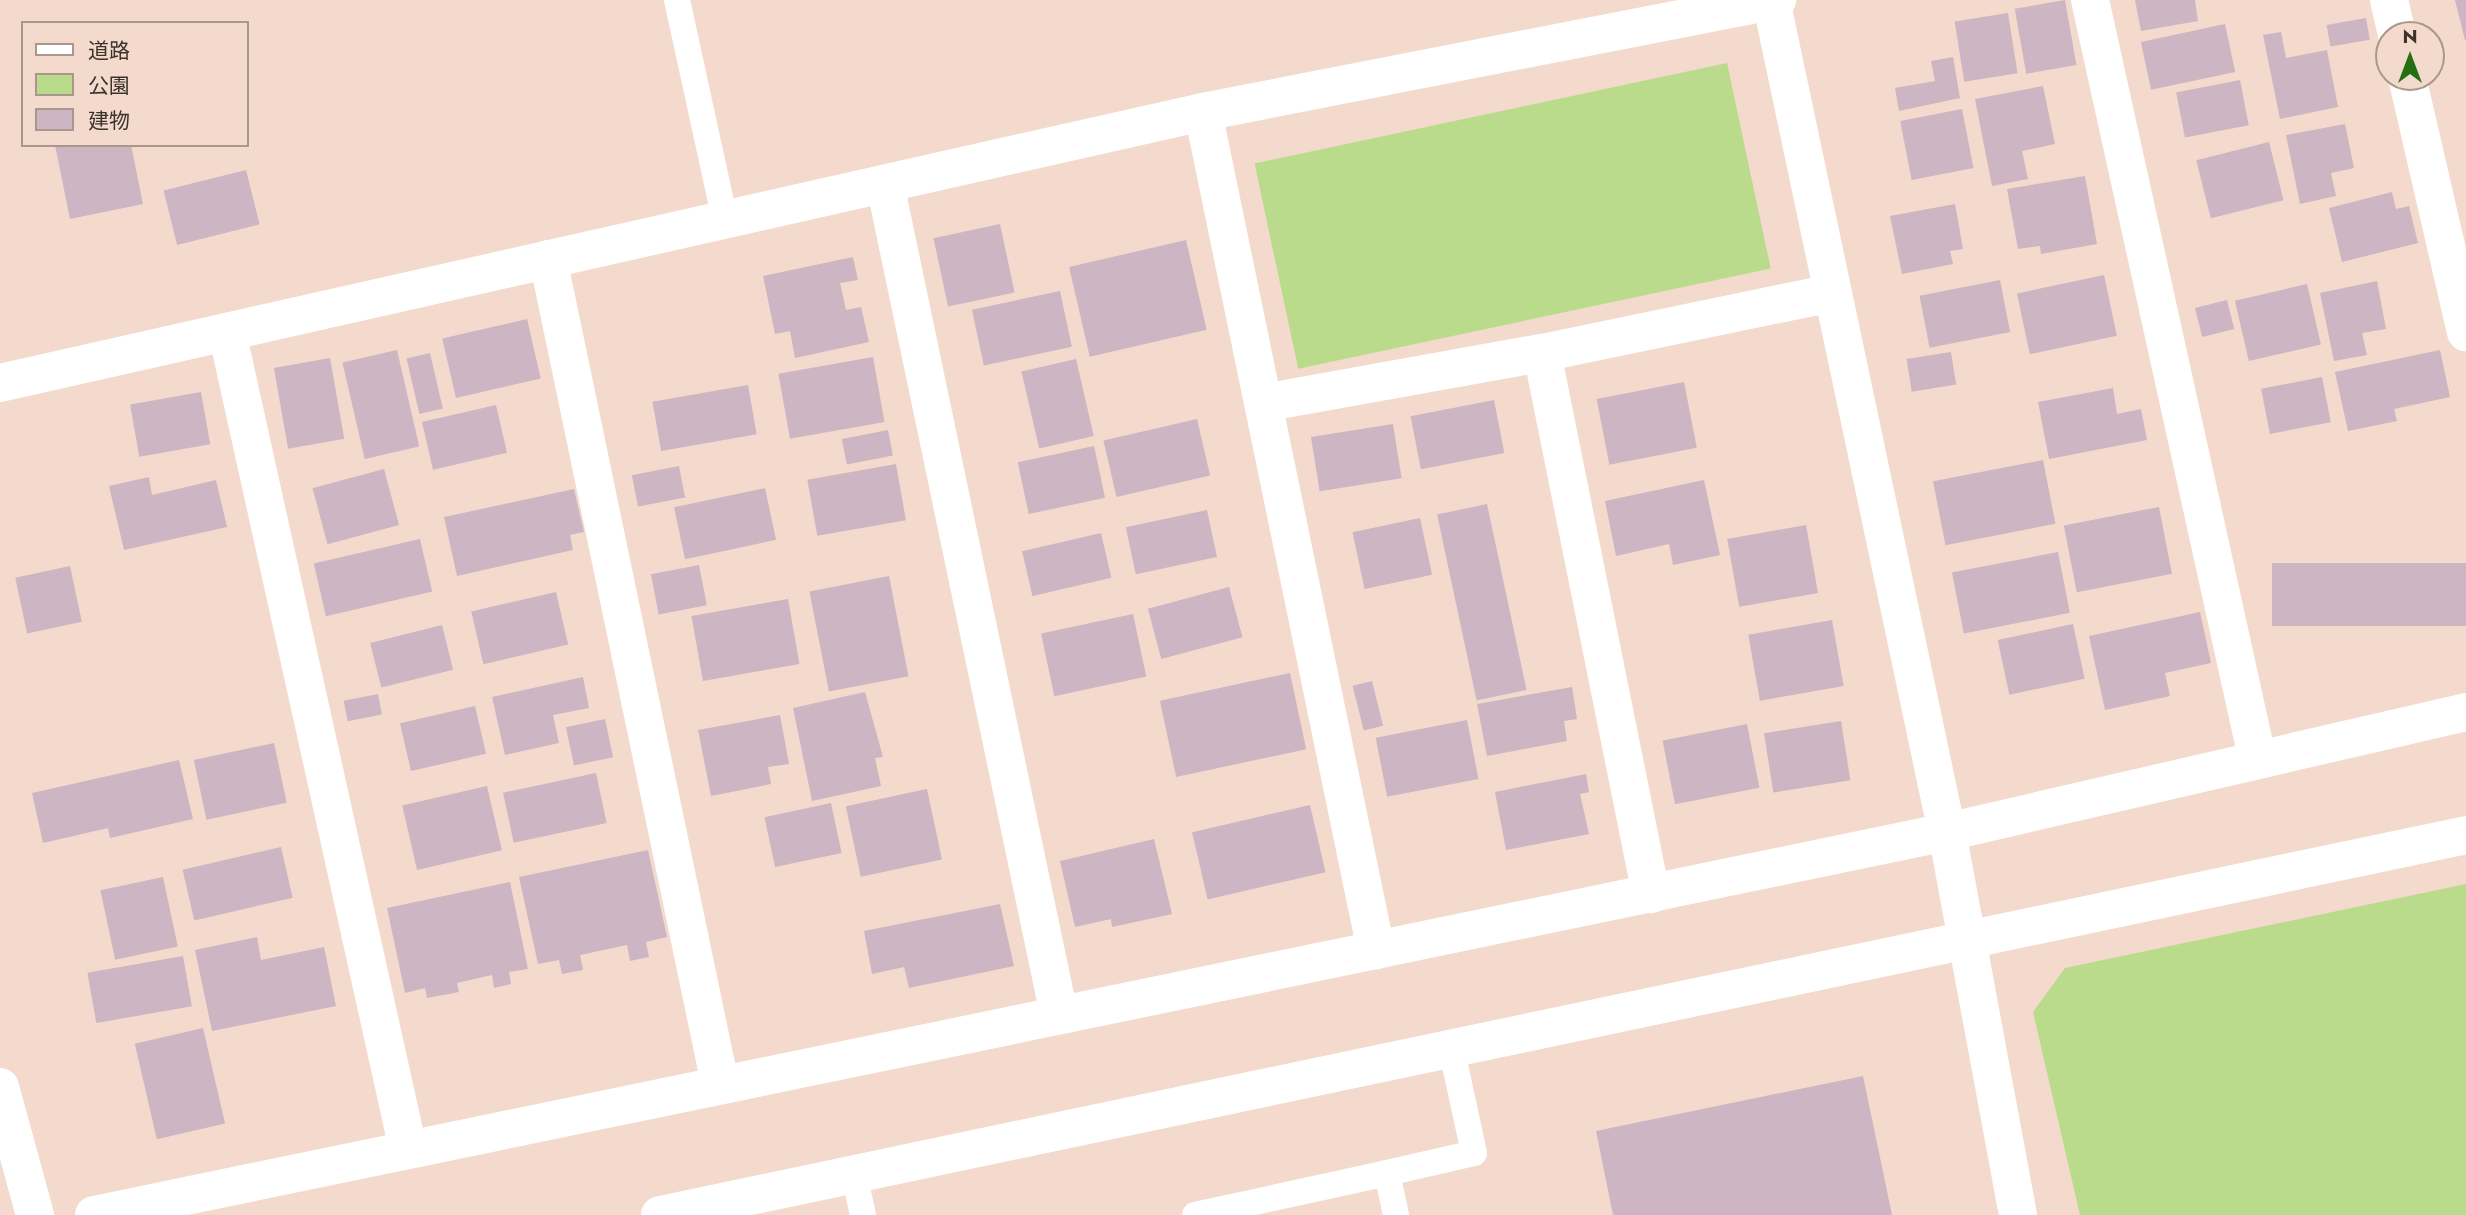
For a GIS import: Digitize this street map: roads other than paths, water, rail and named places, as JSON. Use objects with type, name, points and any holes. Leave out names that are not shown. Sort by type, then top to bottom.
[{"type":"street","points":[[0,383],[1203,112],[1773,0],[1947,832],[2018,1215]]},
{"type":"street","points":[[2090,0],[2256,757]]},
{"type":"street","points":[[2389,0],[2394,21]]},
{"type":"street","points":[[2410,91],[2466,332]]},
{"type":"street","points":[[1203,112],[1376,950]]},
{"type":"street","points":[[885,184],[1059,1015]]},
{"type":"street","points":[[548,259],[720,1084]]},
{"type":"street","points":[[1263,403],[1542,353],[1833,293]]},
{"type":"street","points":[[227,332],[408,1149]]},
{"type":"street","points":[[1542,353],[1651,894]]},
{"type":"street","points":[[93,1215],[1947,832],[2256,757],[2466,712]]},
{"type":"street","points":[[660,1215],[2466,835]]},
{"type":"street","points":[[0,1087],[35,1215]]},
{"type":"lane","points":[[677,0],[725,220]]},
{"type":"lane","points":[[1195,1215],[1474,1153],[1451,1047]]},
{"type":"lane","points":[[1387,1173],[1396,1215]]},
{"type":"lane","points":[[854,1174],[863,1215]]}]
